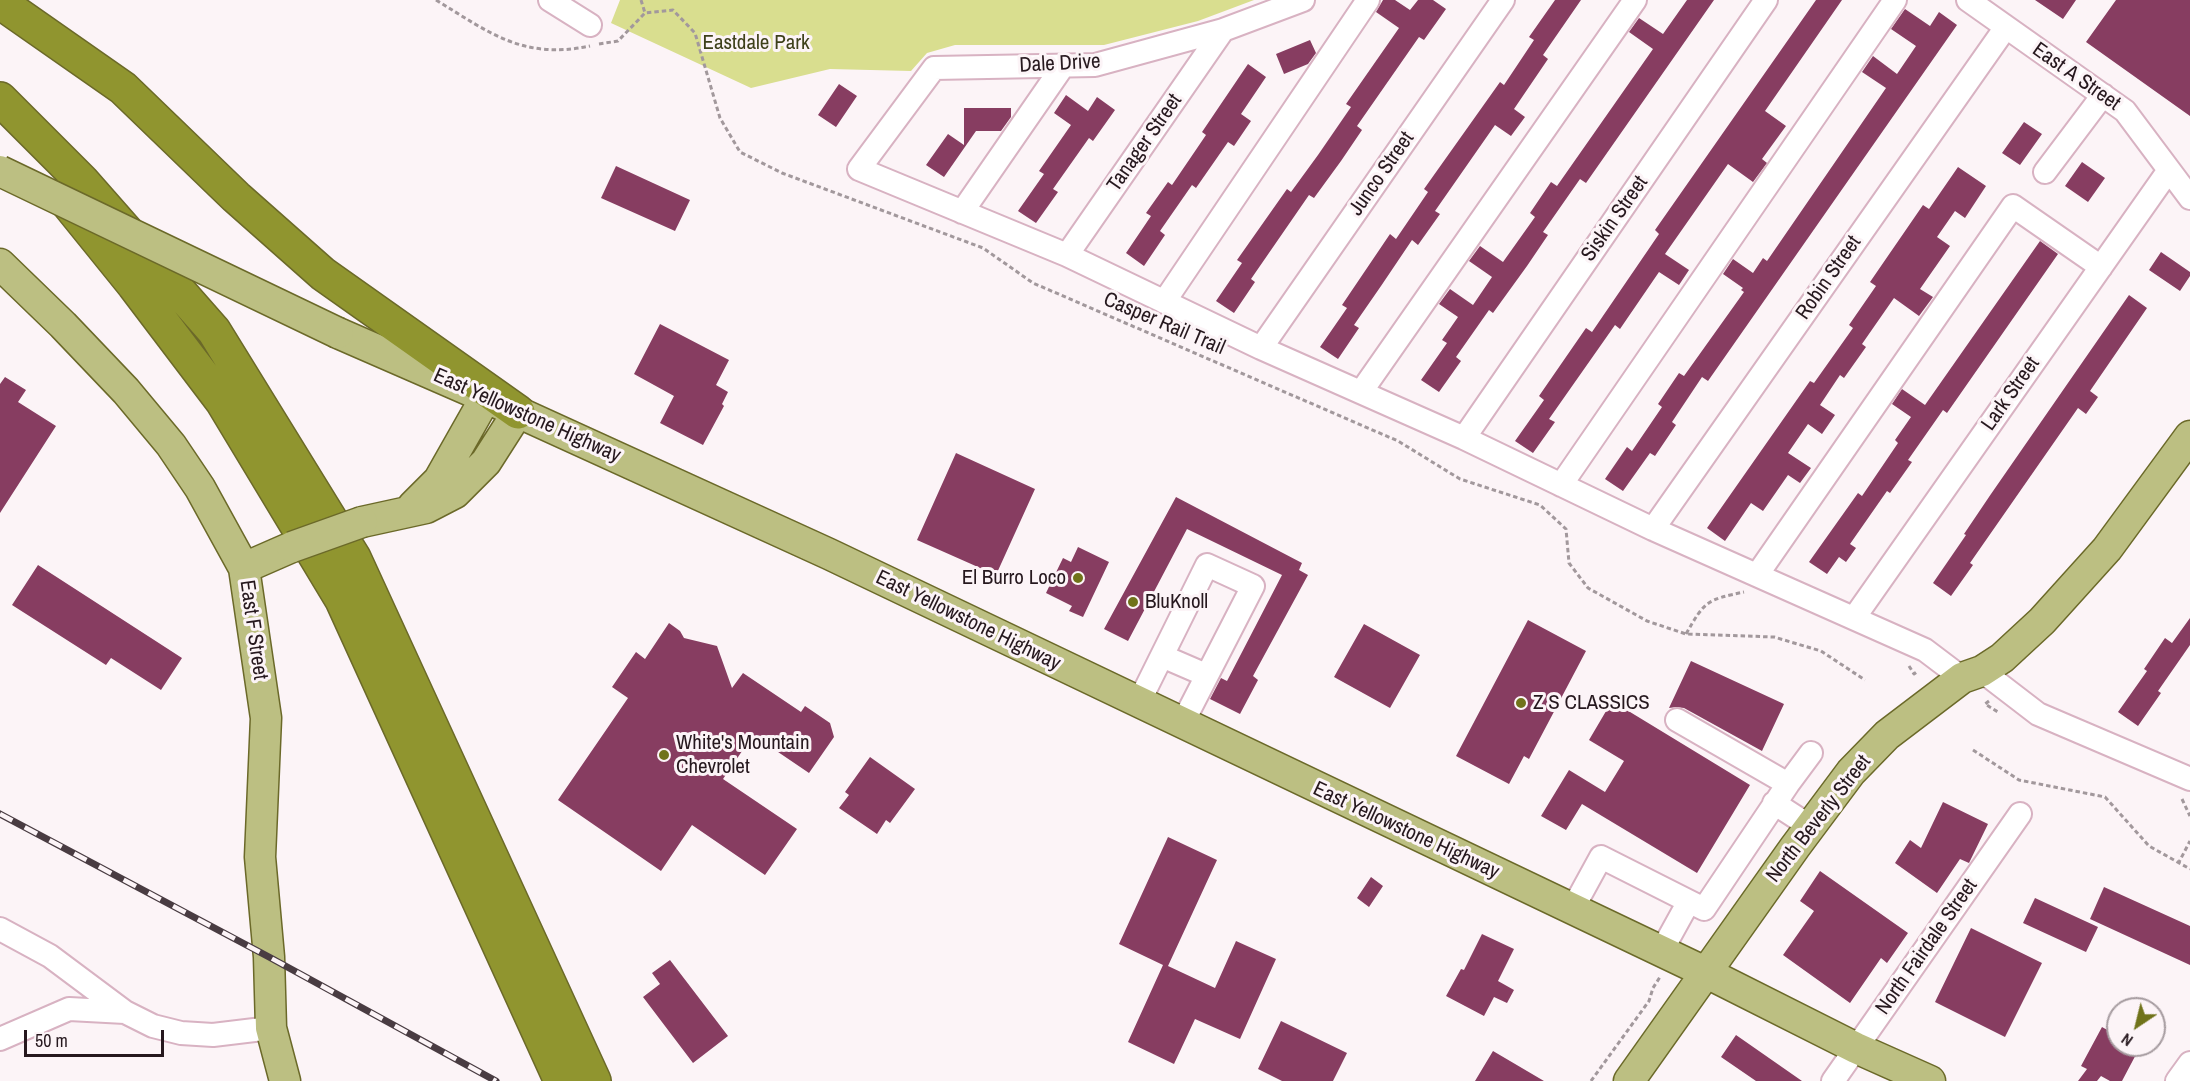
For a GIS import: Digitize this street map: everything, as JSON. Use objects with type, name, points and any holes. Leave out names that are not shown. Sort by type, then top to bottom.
[{"type":"highway","points":[[0,2],[123,88],[236,197],[323,274],[518,412]]},
{"type":"highway","points":[[0,99],[82,181],[214,331],[354,558],[594,1081]]},
{"type":"highway","points":[[0,129],[32,159],[134,285],[222,401],[342,600],[561,1081]]},
{"type":"main road","name":"East Yellowstone Highway","points":[[0,171],[338,333],[486,397],[829,554],[1705,972],[1856,1048],[1930,1081]]},
{"type":"main road","name":"East F Street","points":[[0,264],[126,391],[171,445],[200,488],[244,568],[266,718],[260,857],[269,957],[271,1028],[285,1081]]},
{"type":"main road","points":[[409,510],[440,480],[486,397]]},
{"type":"main road","points":[[244,568],[292,547],[362,522],[426,508],[455,494],[486,462],[518,412]]},
{"type":"main road","name":"North Beverly Street","points":[[1629,1081],[1705,972],[1851,772],[1887,735],[2010,651],[2078,583],[2131,518],[2190,436]]},
{"type":"street","points":[[550,0],[590,25]]},
{"type":"street","name":"Dale Drive","points":[[962,212],[859,169],[934,68],[1095,65],[1223,30],[1303,0]]},
{"type":"street","points":[[1164,302],[1368,0]]},
{"type":"street","name":"Junco Street","points":[[1261,348],[1503,0]]},
{"type":"street","points":[[1361,392],[1635,0]]},
{"type":"street","name":"Siskin Street","points":[[1464,438],[1766,0]]},
{"type":"street","points":[[1561,484],[1895,0]]},
{"type":"street","name":"East A Street","points":[[1968,0],[2125,111],[2190,198]]},
{"type":"street","name":"Robin Street","points":[[1653,529],[2006,27]]},
{"type":"street","name":"Tanager Street","points":[[1066,255],[1223,30]]},
{"type":"street","points":[[1063,66],[962,212],[1066,255],[1261,348],[1464,438],[1653,529],[1753,583],[1854,618],[1925,650],[1936,659],[1972,675],[2038,714],[2190,779]]},
{"type":"street","points":[[2045,172],[2103,95]]},
{"type":"street","name":"Lark Street","points":[[1854,618],[2169,170]]},
{"type":"street","points":[[1753,583],[2013,206],[2101,267]]},
{"type":"street","points":[[1139,702],[1207,565],[1253,586],[1182,724]]},
{"type":"street","points":[[1162,656],[1206,675]]},
{"type":"street","points":[[1677,720],[1788,784]]},
{"type":"street","points":[[1572,910],[1600,857],[1704,909],[1774,803],[1811,753]]},
{"type":"street","points":[[1774,803],[1811,827]]},
{"type":"street","name":"North Fairdale Street","points":[[1833,1081],[2020,814]]},
{"type":"street","points":[[1667,955],[1688,903]]},
{"type":"street","points":[[0,929],[50,956],[125,1012],[153,1026],[181,1033],[213,1035],[271,1028]]},
{"type":"street","points":[[0,1039],[69,1009],[125,1012]]},
{"type":"street","points":[[2177,1081],[2190,1063]]},
{"type":"path","points":[[436,0],[516,45],[556,51],[618,41],[645,13],[641,0]]},
{"type":"path","name":"Casper Rail Trail","points":[[645,13],[673,10],[695,33],[720,118],[740,152],[782,173],[983,248],[1033,283],[1398,441],[1460,479],[1540,505],[1566,529],[1569,563],[1588,588],[1647,621],[1686,634],[1774,637],[1821,651],[1865,680]]},
{"type":"path","points":[[1686,634],[1702,607],[1719,597],[1753,583]]},
{"type":"path","points":[[1905,660],[1914,674],[1936,659]]},
{"type":"path","points":[[1973,750],[2019,780],[2105,797],[2149,846],[2190,869]]},
{"type":"path","points":[[2178,864],[2190,841]]},
{"type":"path","points":[[1591,1081],[1649,1001],[1667,955]]},
{"type":"green space","name":"Eastdale Park","points":[[620,0],[1254,0],[1198,21],[1104,45],[955,45],[927,53],[911,71],[830,69],[751,88],[611,23]]},
{"type":"building","points":[[1383,0],[1395,0],[1410,10],[1418,0],[1433,0],[1446,9],[1424,40],[1419,37],[1357,126],[1362,130],[1341,161],[1314,198],[1309,195],[1251,279],[1255,282],[1234,313],[1216,301],[1242,263],[1237,260],[1287,189],[1291,192],[1318,155],[1351,107],[1346,104],[1399,28],[1376,12]]},
{"type":"building","points":[[1555,0],[1581,0],[1543,55],[1548,59],[1514,109],[1525,117],[1511,136],[1495,125],[1435,211],[1440,214],[1418,245],[1412,240],[1354,325],[1359,328],[1338,359],[1320,347],[1347,308],[1342,305],[1390,234],[1396,239],[1428,192],[1424,189],[1500,82],[1504,85],[1534,40],[1529,37]]},
{"type":"building","points":[[1687,0],[1714,0],[1586,183],[1580,179],[1543,232],[1548,235],[1527,266],[1493,313],[1489,310],[1456,357],[1461,361],[1439,392],[1421,380],[1447,343],[1442,340],[1458,317],[1439,304],[1450,289],[1473,305],[1492,277],[1469,261],[1480,246],[1503,262],[1535,217],[1530,213],[1551,182],[1557,186],[1653,49],[1629,32],[1639,18],[1663,34]]},
{"type":"building","points":[[1816,0],[1842,0],[1765,111],[1786,126],[1762,159],[1767,163],[1753,182],[1728,164],[1665,254],[1689,270],[1679,285],[1659,272],[1620,329],[1615,325],[1549,419],[1555,422],[1533,453],[1515,441],[1544,400],[1539,396],[1586,328],[1592,332],[1659,234],[1655,230]]},
{"type":"building","points":[[2035,0],[2076,0],[2063,19]]},
{"type":"building","points":[[2116,0],[2190,0],[2190,116],[2086,42]]},
{"type":"building","points":[[1905,9],[1930,26],[1939,12],[1957,25],[1708,381],[1702,377],[1672,422],[1676,425],[1655,456],[1650,453],[1623,491],[1605,479],[1627,447],[1632,451],[1662,407],[1658,404],[1679,373],[1684,376],[1744,292],[1741,290],[1743,288],[1723,274],[1733,259],[1753,273],[1763,258],[1767,261],[1886,88],[1862,72],[1873,56],[1897,74],[1916,46],[1891,29]]},
{"type":"building","points":[[1310,40],[1316,53],[1308,64],[1284,74],[1276,54]]},
{"type":"building","points":[[1248,64],[1266,77],[1241,114],[1251,121],[1234,146],[1228,142],[1196,188],[1192,185],[1160,231],[1165,235],[1144,266],[1126,253],[1151,216],[1146,213],[1168,182],[1172,185],[1206,135],[1202,132]]},
{"type":"building","points":[[839,84],[857,96],[836,127],[818,115]]},
{"type":"building","points":[[1066,95],[1088,111],[1097,97],[1115,110],[1093,141],[1089,138],[1053,189],[1058,192],[1036,223],[1018,211],[1044,174],[1039,171],[1071,125],[1054,113]]},
{"type":"building","points":[[964,108],[1011,108],[1011,117],[1001,131],[976,131],[944,177],[926,165],[948,134],[964,145]]},
{"type":"building","points":[[2024,122],[2042,134],[2020,165],[2002,153]]},
{"type":"building","points":[[2082,162],[2105,178],[2088,202],[2065,186]]},
{"type":"building","points":[[616,166],[690,200],[675,231],[601,198]]},
{"type":"building","points":[[1958,167],[1986,186],[1965,218],[1955,211],[1937,237],[1950,246],[1920,289],[1933,297],[1919,316],[1894,298],[1862,344],[1866,347],[1844,378],[1840,375],[1820,405],[1835,415],[1822,434],[1808,424],[1788,453],[1811,468],[1800,483],[1788,475],[1763,511],[1751,503],[1725,541],[1707,528],[1810,381],[1814,383],[1853,328],[1849,325],[1876,286],[1870,282],[1923,205],[1929,209]]},
{"type":"building","points":[[2040,241],[2058,254],[1947,413],[1943,410],[1908,460],[1912,462],[1890,493],[1887,491],[1850,544],[1856,548],[1846,562],[1839,557],[1827,574],[1809,562],[1858,493],[1862,496],[1898,443],[1895,440],[1911,417],[1892,404],[1902,389],[1925,405]]},
{"type":"building","points":[[2161,252],[2190,272],[2190,276],[2180,291],[2149,270]]},
{"type":"building","points":[[2129,295],[2147,308],[2090,391],[2098,397],[2086,414],[2078,408],[1970,563],[1973,565],[1951,596],[1933,583],[1991,494]]},
{"type":"building","points":[[660,324],[729,360],[716,385],[728,392],[722,404],[724,406],[703,445],[660,423],[674,396],[634,374]]},
{"type":"building","points":[[5,377],[26,390],[18,402],[56,426],[0,513],[0,384]]},
{"type":"building","points":[[956,453],[1035,489],[996,575],[917,540]]},
{"type":"building","name":"BluKnoll","points":[[1176,497],[1302,563],[1299,570],[1308,575],[1253,676],[1258,680],[1240,714],[1210,699],[1221,678],[1227,681],[1282,575],[1187,529],[1128,641],[1104,629]]},
{"type":"building","name":"El Burro Loco","points":[[1078,547],[1109,562],[1083,617],[1069,611],[1072,606],[1046,593],[1063,558],[1071,562]]},
{"type":"building","points":[[38,565],[182,658],[161,690],[111,658],[106,665],[12,605]]},
{"type":"building","points":[[2190,618],[2190,645],[2158,691],[2161,693],[2138,726],[2118,712],[2147,671],[2144,669],[2165,638],[2172,643]]},
{"type":"building","name":"Z S CLASSICS","points":[[1528,620],[1586,651],[1529,759],[1524,756],[1509,784],[1456,756]]},
{"type":"building","name":"White's Mountain Chevrolet","points":[[669,623],[680,631],[684,638],[717,646],[732,688],[743,673],[801,712],[805,706],[830,723],[834,737],[809,773],[753,735],[723,779],[797,829],[765,875],[692,825],[661,871],[558,800],[628,698],[612,687],[636,652],[645,659]]},
{"type":"building","points":[[1364,624],[1420,655],[1390,708],[1334,677]]},
{"type":"building","points":[[1691,661],[1784,704],[1762,751],[1684,708],[1669,708]]},
{"type":"building","points":[[1612,701],[1750,785],[1697,873],[1582,804],[1566,830],[1541,816],[1569,770],[1605,792],[1624,761],[1589,740]]},
{"type":"building","points":[[870,757],[915,789],[890,823],[886,820],[877,834],[839,808],[849,795],[845,792]]},
{"type":"building","points":[[1943,802],[1988,824],[1969,863],[1960,859],[1937,893],[1895,863],[1910,840],[1921,848]]},
{"type":"building","points":[[1168,837],[1217,860],[1168,966],[1215,988],[1236,941],[1276,959],[1240,1039],[1195,1019],[1174,1064],[1128,1042],[1163,965],[1119,944]]},
{"type":"building","points":[[1820,871],[1908,933],[1887,963],[1881,958],[1850,1003],[1783,955],[1814,911],[1800,901]]},
{"type":"building","points":[[1371,877],[1383,886],[1369,907],[1357,898]]},
{"type":"building","points":[[2104,887],[2190,926],[2190,965],[2090,919]]},
{"type":"building","points":[[2035,898],[2098,927],[2086,952],[2023,923]]},
{"type":"building","points":[[1971,928],[2042,963],[2005,1037],[1935,1002]]},
{"type":"building","points":[[1482,934],[1514,949],[1498,981],[1514,990],[1507,1003],[1494,997],[1484,1016],[1446,996],[1461,969],[1464,970]]},
{"type":"building","points":[[670,960],[728,1036],[693,1063],[643,997],[660,984],[652,973]]},
{"type":"building","points":[[1281,1021],[1347,1053],[1333,1081],[1282,1081],[1258,1069]]},
{"type":"building","points":[[2102,1027],[2106,1029],[2106,1057],[2135,1057],[2122,1081],[2110,1081],[2101,1076],[2097,1081],[2078,1081],[2087,1069],[2081,1066]]},
{"type":"building","points":[[1736,1035],[1802,1081],[1756,1081],[1721,1057]]},
{"type":"building","points":[[1493,1051],[1544,1081],[1475,1081]]},
{"type":"railway","points":[[0,814],[496,1081]]},
{"type":"place","name":"El Burro Loco","points":[[1078,578]]},
{"type":"place","name":"BluKnoll","points":[[1133,602]]},
{"type":"place","name":"Z S CLASSICS","points":[[1521,703]]},
{"type":"place","name":"White's Mountain Chevrolet","points":[[664,755]]}]
